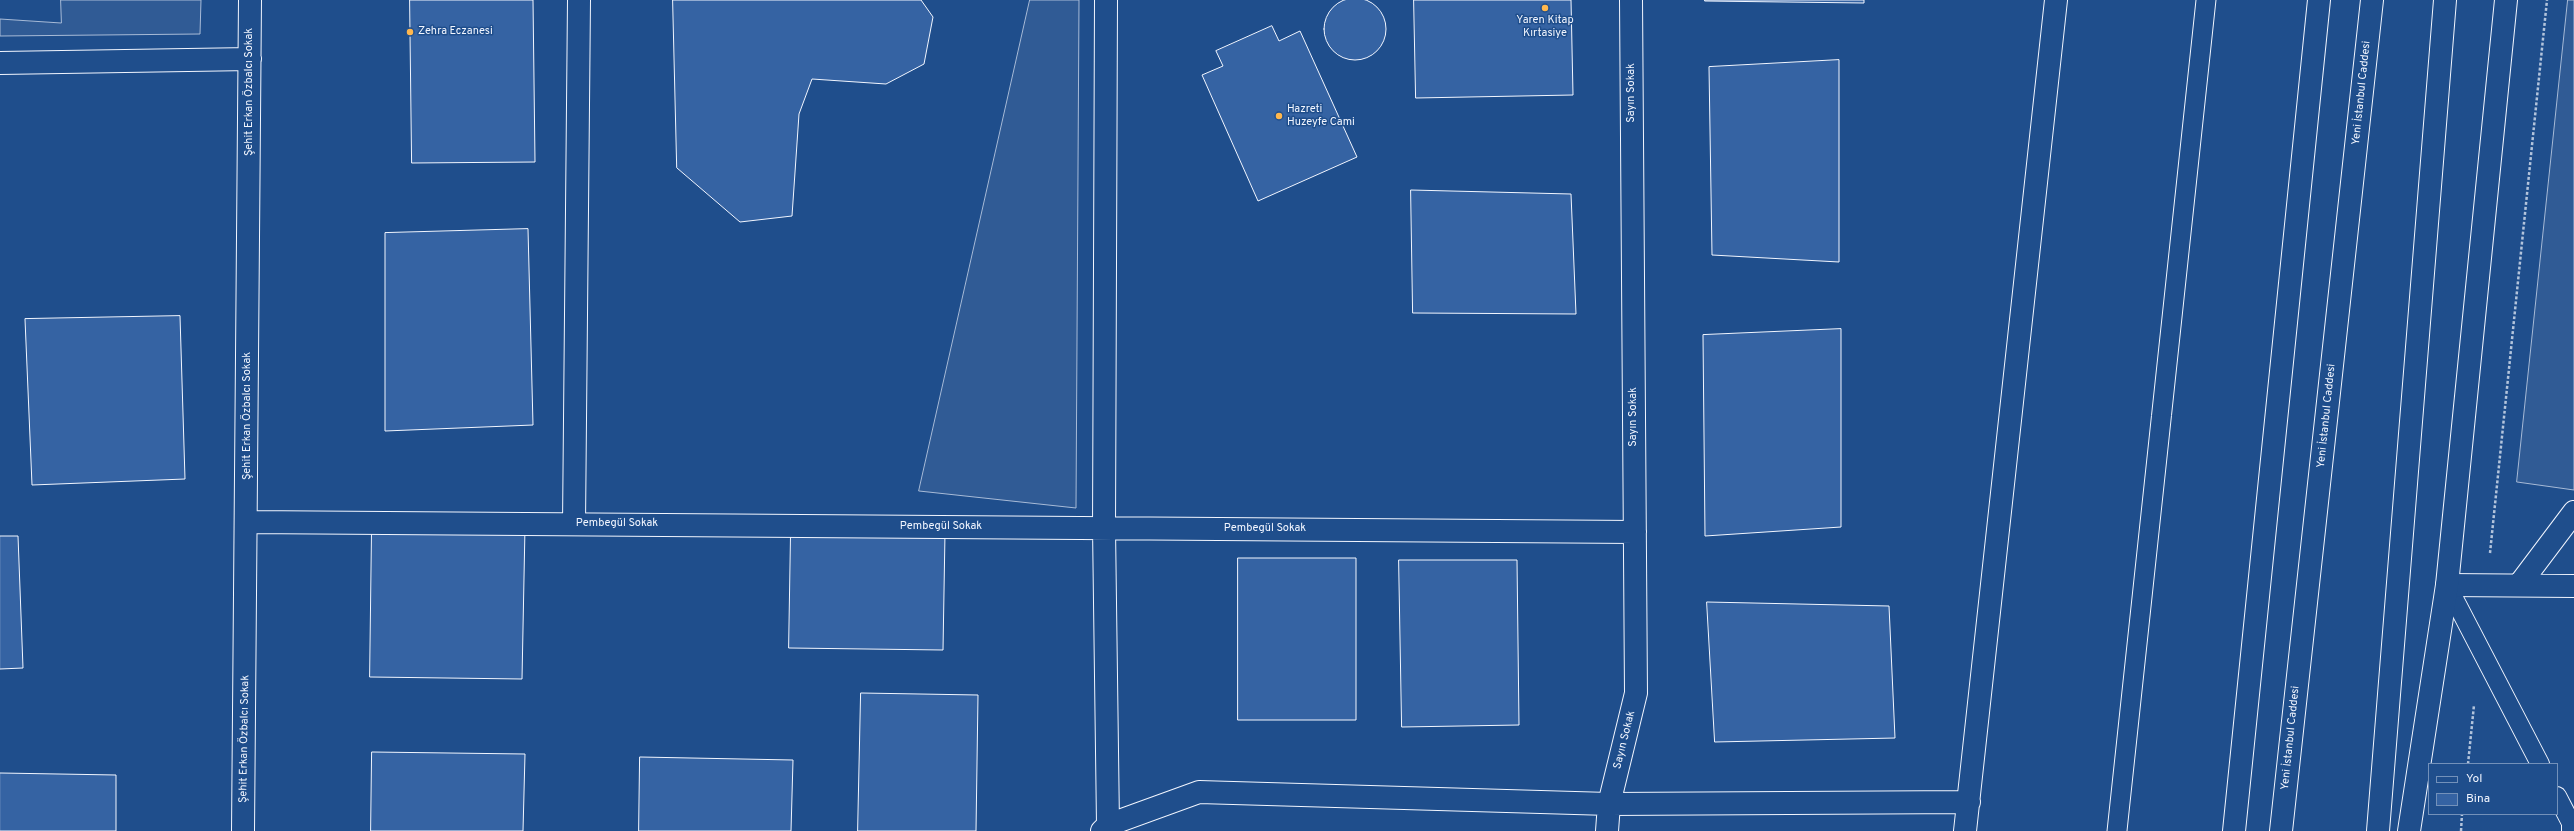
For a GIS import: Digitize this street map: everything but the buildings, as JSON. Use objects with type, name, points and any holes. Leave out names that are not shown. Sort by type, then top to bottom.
[{"type":"main road","name":"Şehit Erkan Özbalcı Sokak","points":[[243,831],[247,522],[250,0]]},
{"type":"main road","points":[[574,524],[579,0]]},
{"type":"main road","points":[[1106,0],[1104,528],[1105,828],[1199,792],[1609,804],[1969,802]]},
{"type":"main road","name":"Sayın Sokak","points":[[1607,831],[1609,804],[1636,693],[1631,0]]},
{"type":"main road","points":[[1965,831],[2056,0]]},
{"type":"main road","points":[[2234,831],[2319,0]]},
{"type":"main road","name":"Yeni İstanbul Caddesi","points":[[2281,831],[2372,0]]},
{"type":"main road","points":[[2378,831],[2446,0]]},
{"type":"main road","points":[[2409,831],[2447,585],[2506,0]]},
{"type":"main road","points":[[0,62],[250,59]]},
{"type":"main road","points":[[2519,585],[2574,512]]},
{"type":"main road","name":"Pembegül Sokak","points":[[247,522],[1635,532]]},
{"type":"main road","points":[[2447,585],[2574,586]]},
{"type":"lane","points":[[2447,585],[2539,763]]},
{"type":"lane","points":[[2558,798],[2571,823],[2571,831]]},
{"type":"path","points":[[2486,585],[2547,0]]},
{"type":"path","points":[[2468,763],[2474,702]]},
{"type":"path","points":[[2460,831],[2462,815]]},
{"type":"shaded area","points":[[61,0],[201,0],[200,34],[0,36],[0,19],[61,23]]},
{"type":"shaded area","points":[[1030,0],[1079,0],[1076,508],[919,491]]},
{"type":"shaded area","points":[[2568,0],[2574,0],[2574,490],[2517,482]]},
{"type":"tram line","points":[[2107,831],[2196,0]]},
{"type":"tram line","points":[[2127,831],[2216,0]]},
{"type":"place","name":"Yaren Kitap Kırtasiye","points":[[1545,8]]},
{"type":"place","name":"Zehra Eczanesi","points":[[410,32]]},
{"type":"place","name":"Hazreti Huzeyfe Cami","points":[[1279,116]]}]
